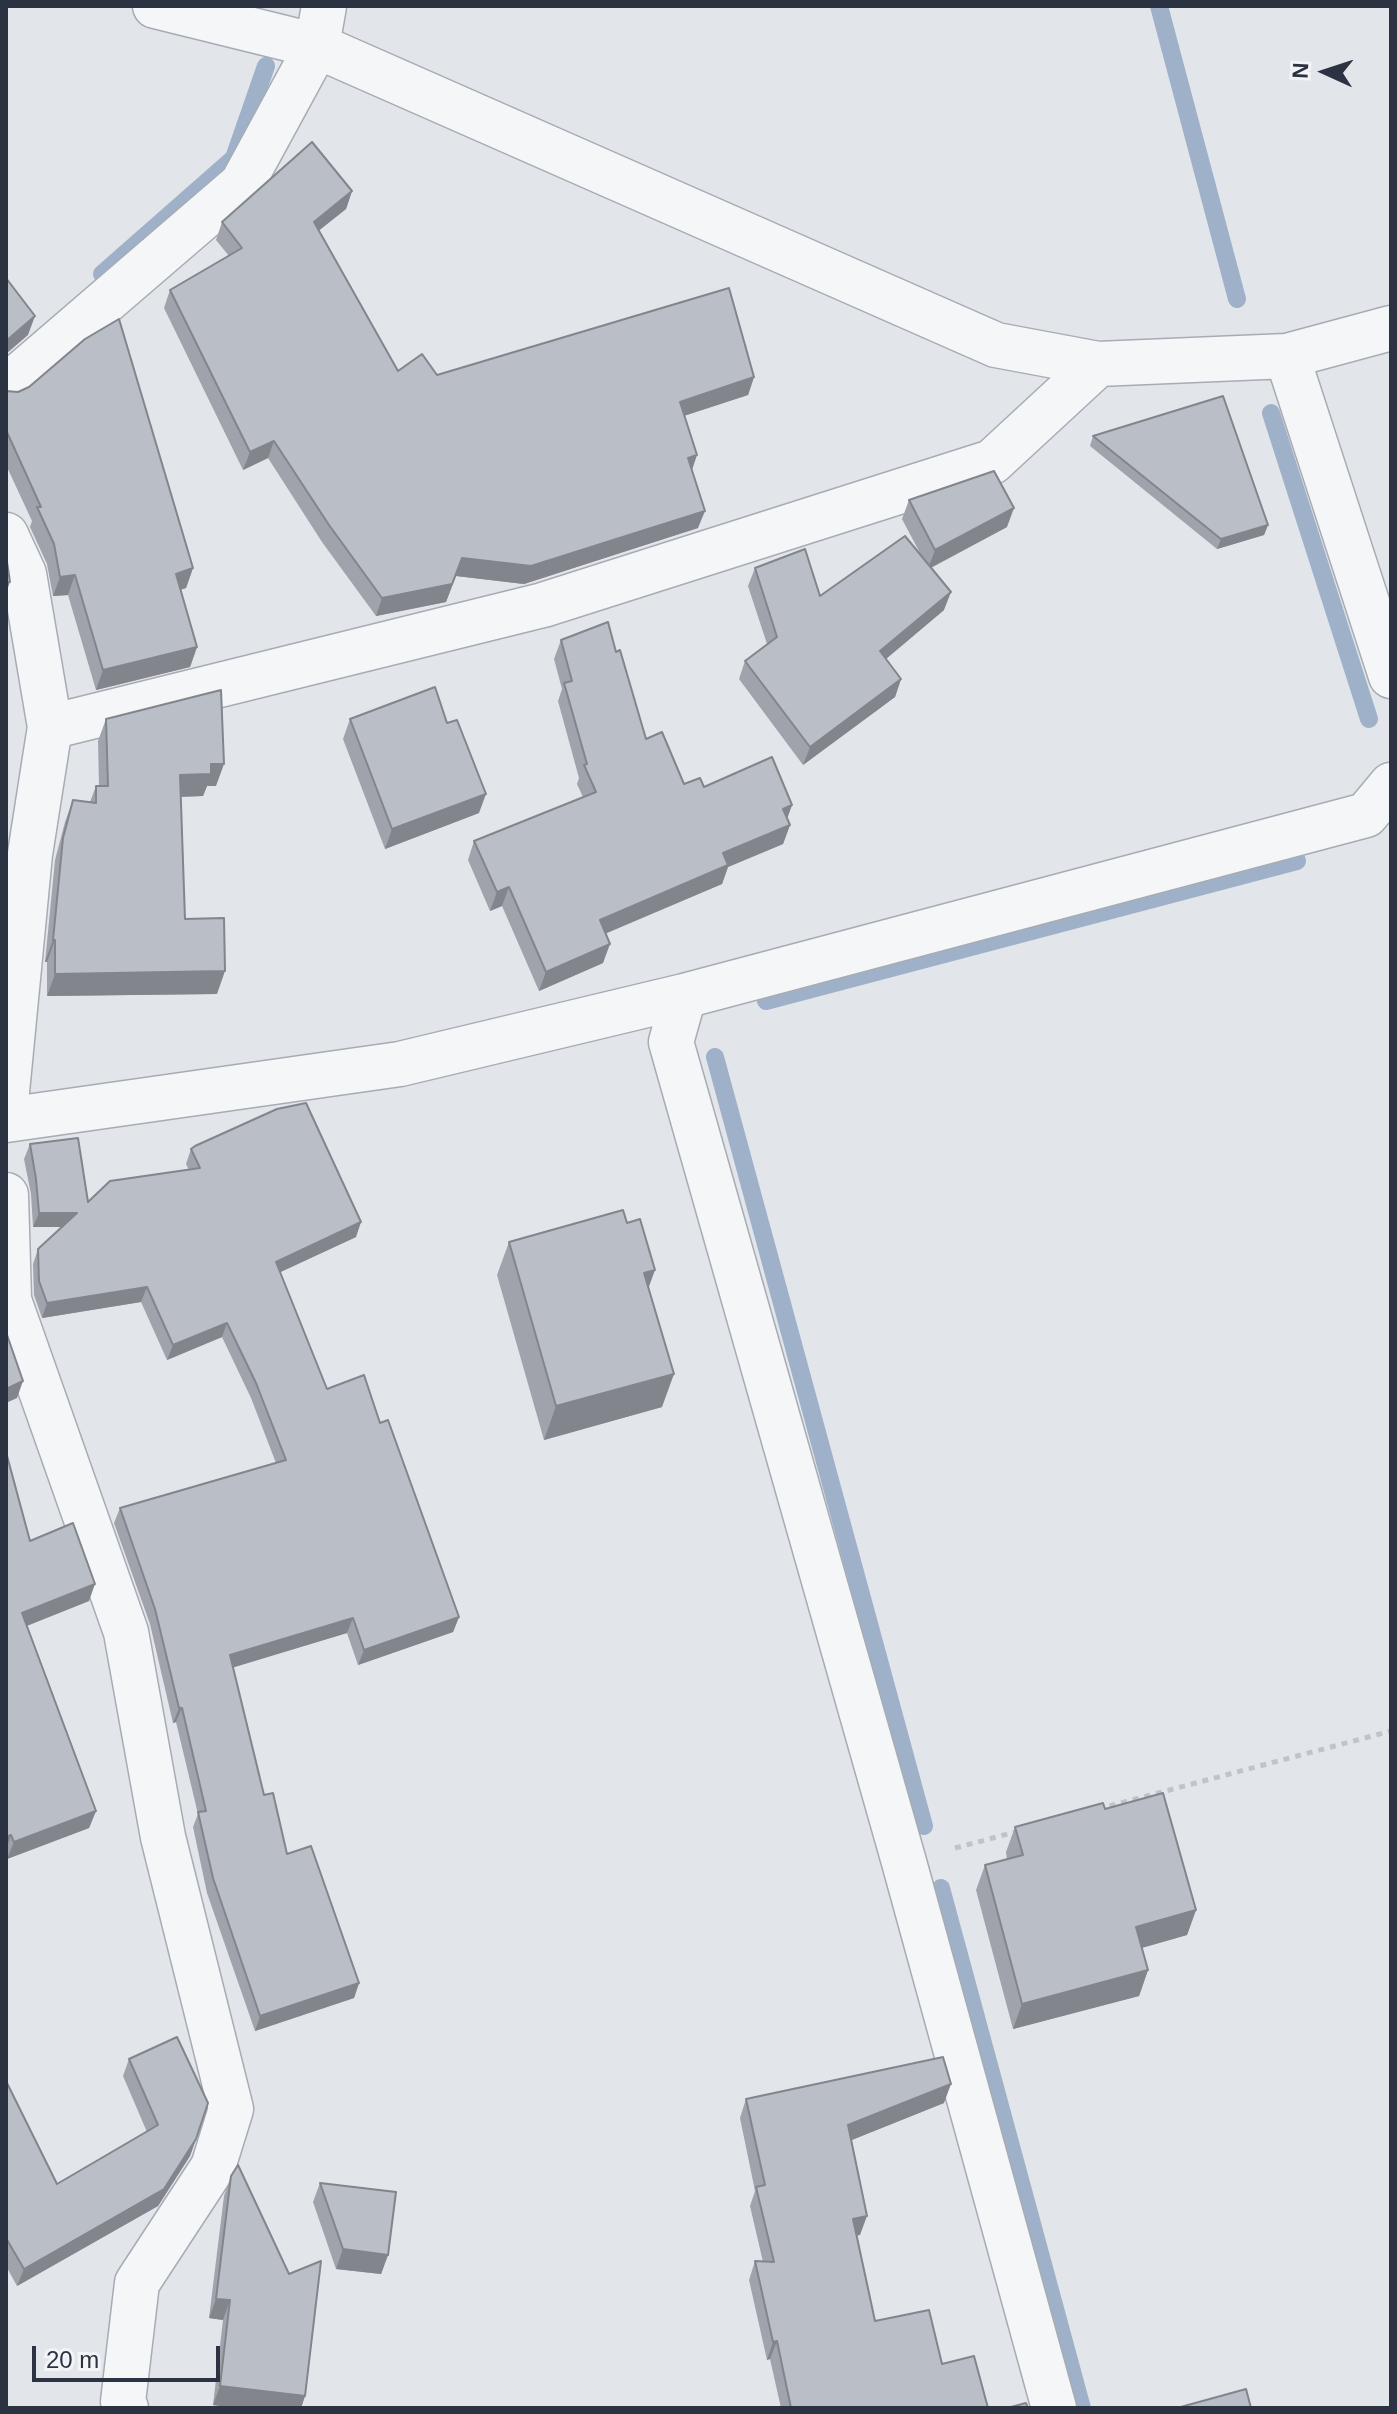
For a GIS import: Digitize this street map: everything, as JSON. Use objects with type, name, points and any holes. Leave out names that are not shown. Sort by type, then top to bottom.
[{"type":"street","points":[[155,6],[320,26],[996,345],[1098,364],[1287,356],[1391,328]]},
{"type":"street","points":[[6,387],[242,184],[320,26]]},
{"type":"street","points":[[1287,356],[1391,676]]},
{"type":"street","points":[[50,727],[543,605],[992,462],[1098,364]]},
{"type":"street","points":[[6,535],[24,574],[50,727],[30,854],[6,1102]]},
{"type":"street","points":[[6,1120],[400,1064],[684,996],[1366,815],[1391,785]]},
{"type":"street","points":[[684,996],[671,1042],[904,1862],[1054,2408]]},
{"type":"street","points":[[6,1195],[9,1300],[126,1632],[163,1837],[231,2109],[213,2167],[137,2283],[123,2402],[126,2408]]},
{"type":"path","points":[[1086,1813],[1391,1731]]},
{"type":"path","points":[[904,1862],[1025,1829]]},
{"type":"building","points":[[312,142],[352,191],[314,222],[398,371],[422,354],[437,375],[729,288],[754,377],[680,402],[697,455],[688,458],[705,511],[531,566],[462,558],[452,584],[382,598],[274,441],[250,452],[170,290],[242,248],[222,222]]},
{"type":"building","points":[[6,278],[35,316],[6,341]]},
{"type":"building","points":[[119,319],[193,568],[176,574],[197,647],[103,670],[75,575],[60,577],[54,544],[37,507],[41,507],[6,430],[6,391],[18,392],[29,387],[85,339]]},
{"type":"building","points":[[1223,396],[1268,525],[1221,539],[1093,436]]},
{"type":"building","points":[[994,471],[1014,508],[935,550],[909,500]]},
{"type":"building","points":[[905,536],[951,592],[880,651],[901,679],[810,747],[745,661],[777,637],[755,568],[805,549],[820,596]]},
{"type":"building","points":[[7,562],[10,582],[6,582]]},
{"type":"building","points":[[608,622],[616,652],[620,650],[646,739],[662,732],[684,784],[700,778],[704,787],[772,757],[792,805],[783,809],[790,825],[723,853],[728,865],[600,920],[610,944],[546,972],[509,887],[497,892],[474,841],[596,792],[584,765],[587,764],[564,683],[572,681],[561,640]]},
{"type":"building","points":[[435,687],[447,723],[457,720],[486,794],[392,829],[350,719]]},
{"type":"building","points":[[221,690],[224,764],[211,764],[211,774],[180,775],[185,919],[224,918],[225,971],[55,974],[53,940],[63,838],[73,800],[96,803],[96,786],[108,786],[106,719]]},
{"type":"building","points":[[306,1103],[361,1222],[276,1262],[327,1389],[364,1375],[380,1423],[388,1420],[459,1617],[364,1650],[353,1618],[230,1655],[264,1795],[273,1793],[287,1854],[311,1846],[359,1983],[260,2016],[213,1878],[198,1812],[206,1811],[182,1708],[179,1708],[155,1609],[120,1508],[286,1460],[256,1383],[227,1323],[173,1345],[147,1287],[47,1303],[39,1281],[38,1249],[77,1213],[39,1213],[30,1144],[78,1138],[88,1202],[110,1181],[200,1168],[191,1149],[195,1146],[277,1109]]},
{"type":"building","points":[[623,1210],[627,1223],[640,1219],[655,1270],[644,1273],[674,1374],[556,1406],[509,1242]]},
{"type":"building","points":[[6,1332],[23,1381],[6,1389]]},
{"type":"building","points":[[6,1452],[30,1541],[73,1523],[95,1584],[22,1613],[96,1811],[14,1842],[11,1835],[6,1837]]},
{"type":"building","points":[[1163,1793],[1196,1910],[1136,1927],[1148,1970],[1022,2004],[985,1865],[1023,1855],[1015,1827],[1103,1803],[1105,1809]]},
{"type":"building","points":[[177,2037],[208,2103],[196,2139],[164,2189],[24,2269],[6,2238],[6,2081],[57,2184],[158,2125],[129,2059]]},
{"type":"building","points":[[943,2057],[951,2084],[848,2125],[867,2216],[853,2219],[875,2321],[929,2310],[942,2364],[974,2356],[988,2408],[791,2408],[755,2261],[774,2262],[756,2187],[765,2185],[746,2099]]},
{"type":"building","points":[[238,2165],[289,2274],[321,2261],[305,2396],[220,2386],[230,2300],[216,2299],[231,2176]]},
{"type":"building","points":[[320,2183],[396,2192],[388,2255],[343,2249]]},
{"type":"building","points":[[1246,2389],[1251,2408],[1177,2408]]},
{"type":"building","points":[[1026,2403],[1028,2408],[1007,2408]]},
{"type":"waterway","points":[[1159,6],[1237,299]]},
{"type":"waterway","points":[[102,274],[234,158],[266,66]]},
{"type":"waterway","points":[[1271,413],[1369,719]]},
{"type":"waterway","points":[[766,1001],[1297,861]]},
{"type":"waterway","points":[[715,1057],[924,1826]]},
{"type":"waterway","points":[[941,1888],[1082,2408]]}]
